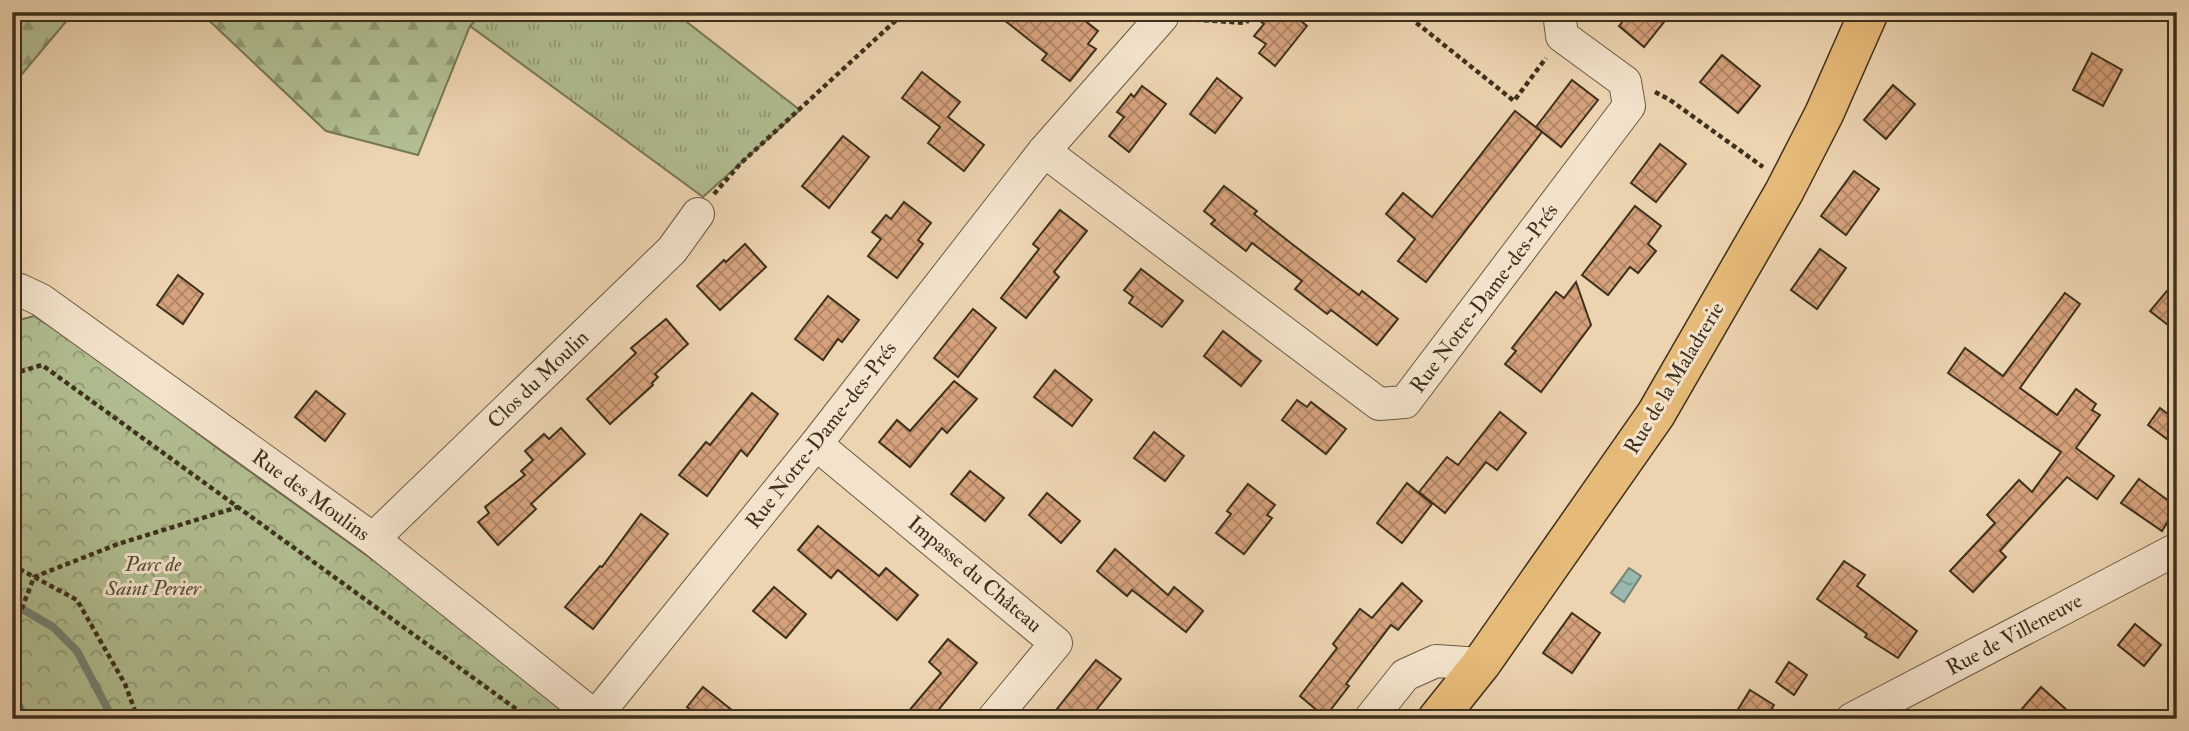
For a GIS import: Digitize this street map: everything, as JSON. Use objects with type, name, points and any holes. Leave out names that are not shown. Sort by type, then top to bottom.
[{"type":"main road","name":"Rue de la Maladrerie","points":[[1437,719],[1481,664],[1656,414],[1784,192],[1824,114],[1869,12]]},
{"type":"street","name":"Rue Notre-Dame-des-Prés","points":[[597,718],[816,444],[1044,151],[1162,18]]},
{"type":"street","points":[[1561,24],[1625,82]]},
{"type":"street","name":"Rue Notre-Dame-des-Prés","points":[[1044,151],[1379,404],[1405,402],[1629,106],[1625,82]]},
{"type":"street","name":"Clos du Moulin","points":[[373,539],[672,250],[698,214]]},
{"type":"street","name":"Rue des Moulins","points":[[12,290],[20,290],[41,300],[373,539],[597,718]]},
{"type":"street","name":"Impasse du Château","points":[[816,444],[1056,643],[993,719]]},
{"type":"street","name":"Rue de Villeneuve","points":[[1852,719],[2177,549]]},
{"type":"street","points":[[1370,719],[1405,675],[1436,661],[1481,664]]},
{"type":"path","points":[[698,214],[741,163],[905,12]]},
{"type":"path","points":[[1162,18],[1246,23],[1255,12]]},
{"type":"path","points":[[1403,12],[1514,101],[1561,24]]},
{"type":"path","points":[[1625,82],[1641,84],[1670,100],[1769,172]]},
{"type":"path","points":[[12,374],[41,365],[530,719]]},
{"type":"path","points":[[12,623],[22,608],[34,577],[118,544],[238,508]]},
{"type":"path","points":[[12,565],[77,600],[125,684],[138,719]]},
{"type":"path","points":[[12,708],[17,719]]},
{"type":"green space","points":[[12,12],[74,12],[12,86]]},
{"type":"green space","points":[[200,12],[483,12],[470,26],[418,155],[326,131]]},
{"type":"green space","points":[[483,12],[674,12],[800,110],[703,197],[470,26]]},
{"type":"green space","name":"Parc de Saint Perier","points":[[34,316],[84,348],[220,450],[433,603],[581,719],[12,719],[12,322]]},
{"type":"water","points":[[1629,568],[1641,576],[1624,602],[1611,593]]},
{"type":"building","points":[[994,12],[1074,12],[1098,31],[1088,44],[1096,49],[1070,81],[1042,60],[1047,54]]},
{"type":"building","points":[[1248,12],[1290,12],[1307,26],[1275,66],[1259,53],[1266,44],[1254,36],[1264,24]]},
{"type":"building","points":[[1630,12],[1672,12],[1644,47],[1619,26]]},
{"type":"building","points":[[2092,53],[2122,70],[2103,106],[2073,90]]},
{"type":"building","points":[[1722,55],[1760,86],[1738,113],[1700,82]]},
{"type":"building","points":[[922,72],[960,102],[948,117],[984,145],[964,171],[928,143],[940,127],[902,98]]},
{"type":"building","points":[[1217,78],[1242,98],[1215,133],[1190,114]]},
{"type":"building","points":[[1572,80],[1598,100],[1561,147],[1536,127]]},
{"type":"building","points":[[1893,85],[1915,104],[1886,139],[1864,120]]},
{"type":"building","points":[[1142,86],[1166,104],[1129,152],[1109,136],[1124,117],[1117,112],[1131,94],[1134,97]]},
{"type":"building","points":[[1515,111],[1542,132],[1426,282],[1398,261],[1415,239],[1386,214],[1403,193],[1432,217]]},
{"type":"building","points":[[843,136],[869,157],[829,208],[802,186]]},
{"type":"building","points":[[1660,144],[1686,164],[1656,202],[1631,183]]},
{"type":"building","points":[[1854,171],[1879,189],[1846,235],[1821,216]]},
{"type":"building","points":[[1224,186],[1257,211],[1254,214],[1292,244],[1359,295],[1362,291],[1398,319],[1377,345],[1331,310],[1327,314],[1295,289],[1302,281],[1252,243],[1246,251],[1211,224],[1215,220],[1204,211]]},
{"type":"building","points":[[904,202],[931,223],[918,240],[923,244],[897,278],[868,256],[881,239],[872,232],[886,215],[891,219]]},
{"type":"building","points":[[1635,206],[1661,226],[1648,244],[1656,251],[1638,273],[1630,267],[1608,295],[1582,275]]},
{"type":"building","points":[[1060,210],[1087,231],[1054,272],[1059,277],[1026,318],[1001,298],[1039,249],[1033,244]]},
{"type":"building","points":[[745,244],[766,267],[720,310],[697,286]]},
{"type":"building","points":[[1820,249],[1846,268],[1817,309],[1791,290]]},
{"type":"building","points":[[1141,269],[1183,301],[1162,327],[1129,303],[1133,297],[1124,290]]},
{"type":"building","points":[[178,275],[203,294],[183,324],[157,305]]},
{"type":"building","points":[[2177,279],[2177,332],[2150,311]]},
{"type":"building","points":[[1576,282],[1591,325],[1541,392],[1505,364],[1516,351],[1512,348],[1556,292],[1564,298]]},
{"type":"building","points":[[2065,293],[2080,304],[2020,388],[2057,415],[2076,389],[2096,404],[2092,410],[2100,415],[2076,448],[2114,476],[2097,499],[2067,477],[2000,551],[2006,557],[1973,592],[1950,571],[1995,523],[1987,515],[2019,480],[2032,492],[2061,452],[1948,373],[1965,348],[2003,376]]},
{"type":"building","points":[[828,296],[859,320],[842,342],[838,339],[823,360],[795,339]]},
{"type":"building","points":[[973,309],[996,328],[958,377],[934,358]]},
{"type":"building","points":[[666,319],[688,344],[655,374],[658,377],[653,385],[610,424],[587,399],[636,353],[631,348]]},
{"type":"building","points":[[1223,331],[1261,361],[1241,386],[1204,356]]},
{"type":"building","points":[[1055,370],[1092,400],[1072,426],[1034,397]]},
{"type":"building","points":[[954,381],[977,399],[947,433],[942,428],[910,467],[879,442],[897,420],[910,431]]},
{"type":"building","points":[[316,391],[345,414],[325,441],[295,417]]},
{"type":"building","points":[[752,393],[778,414],[747,456],[741,450],[707,496],[679,475],[706,442],[710,445]]},
{"type":"building","points":[[1297,400],[1307,407],[1311,402],[1346,429],[1326,454],[1282,420]]},
{"type":"building","points":[[2160,408],[2177,421],[2167,439],[2148,425]]},
{"type":"building","points":[[1500,412],[1526,433],[1497,470],[1486,462],[1445,513],[1419,492],[1447,457],[1458,465]]},
{"type":"building","points":[[561,428],[585,454],[531,504],[536,509],[498,545],[478,522],[489,513],[485,507],[525,475],[521,471],[533,460],[525,451],[544,434],[549,439]]},
{"type":"building","points":[[1154,432],[1184,456],[1165,481],[1134,458]]},
{"type":"building","points":[[970,471],[1004,498],[985,521],[951,494]]},
{"type":"building","points":[[2139,479],[2177,507],[2162,531],[2121,503]]},
{"type":"building","points":[[1407,483],[1432,504],[1402,543],[1377,523]]},
{"type":"building","points":[[1248,484],[1275,505],[1267,515],[1272,518],[1244,554],[1216,533],[1231,514],[1227,511]]},
{"type":"building","points":[[1047,493],[1080,521],[1061,543],[1029,515]]},
{"type":"building","points":[[641,514],[668,534],[593,629],[565,607],[600,566],[602,567]]},
{"type":"building","points":[[818,526],[879,576],[886,568],[918,595],[897,620],[838,570],[831,578],[798,550]]},
{"type":"building","points":[[1115,549],[1168,595],[1174,587],[1203,611],[1186,632],[1132,590],[1127,596],[1097,571]]},
{"type":"building","points":[[1844,561],[1865,575],[1857,586],[1917,631],[1898,658],[1865,637],[1867,634],[1817,599]]},
{"type":"building","points":[[1402,583],[1422,601],[1398,630],[1391,625],[1346,684],[1349,686],[1325,717],[1300,696],[1337,648],[1333,644],[1360,609],[1372,618]]},
{"type":"building","points":[[774,587],[806,614],[786,638],[753,611]]},
{"type":"building","points":[[1572,613],[1600,633],[1572,673],[1543,653]]},
{"type":"building","points":[[2135,624],[2161,645],[2144,666],[2118,645]]},
{"type":"building","points":[[948,639],[977,663],[931,719],[902,719],[941,673],[929,662]]},
{"type":"building","points":[[1096,660],[1121,679],[1089,719],[1049,719]]},
{"type":"building","points":[[1789,662],[1807,675],[1794,695],[1776,682]]},
{"type":"building","points":[[703,687],[743,719],[702,719],[687,707]]},
{"type":"building","points":[[2041,687],[2077,719],[2013,719]]},
{"type":"building","points":[[1750,690],[1774,705],[1766,719],[1732,719]]},
{"type":"waterway","points":[[12,603],[53,627],[77,651],[113,719]]},
{"type":"waterway","points":[[12,690],[25,719]]}]
